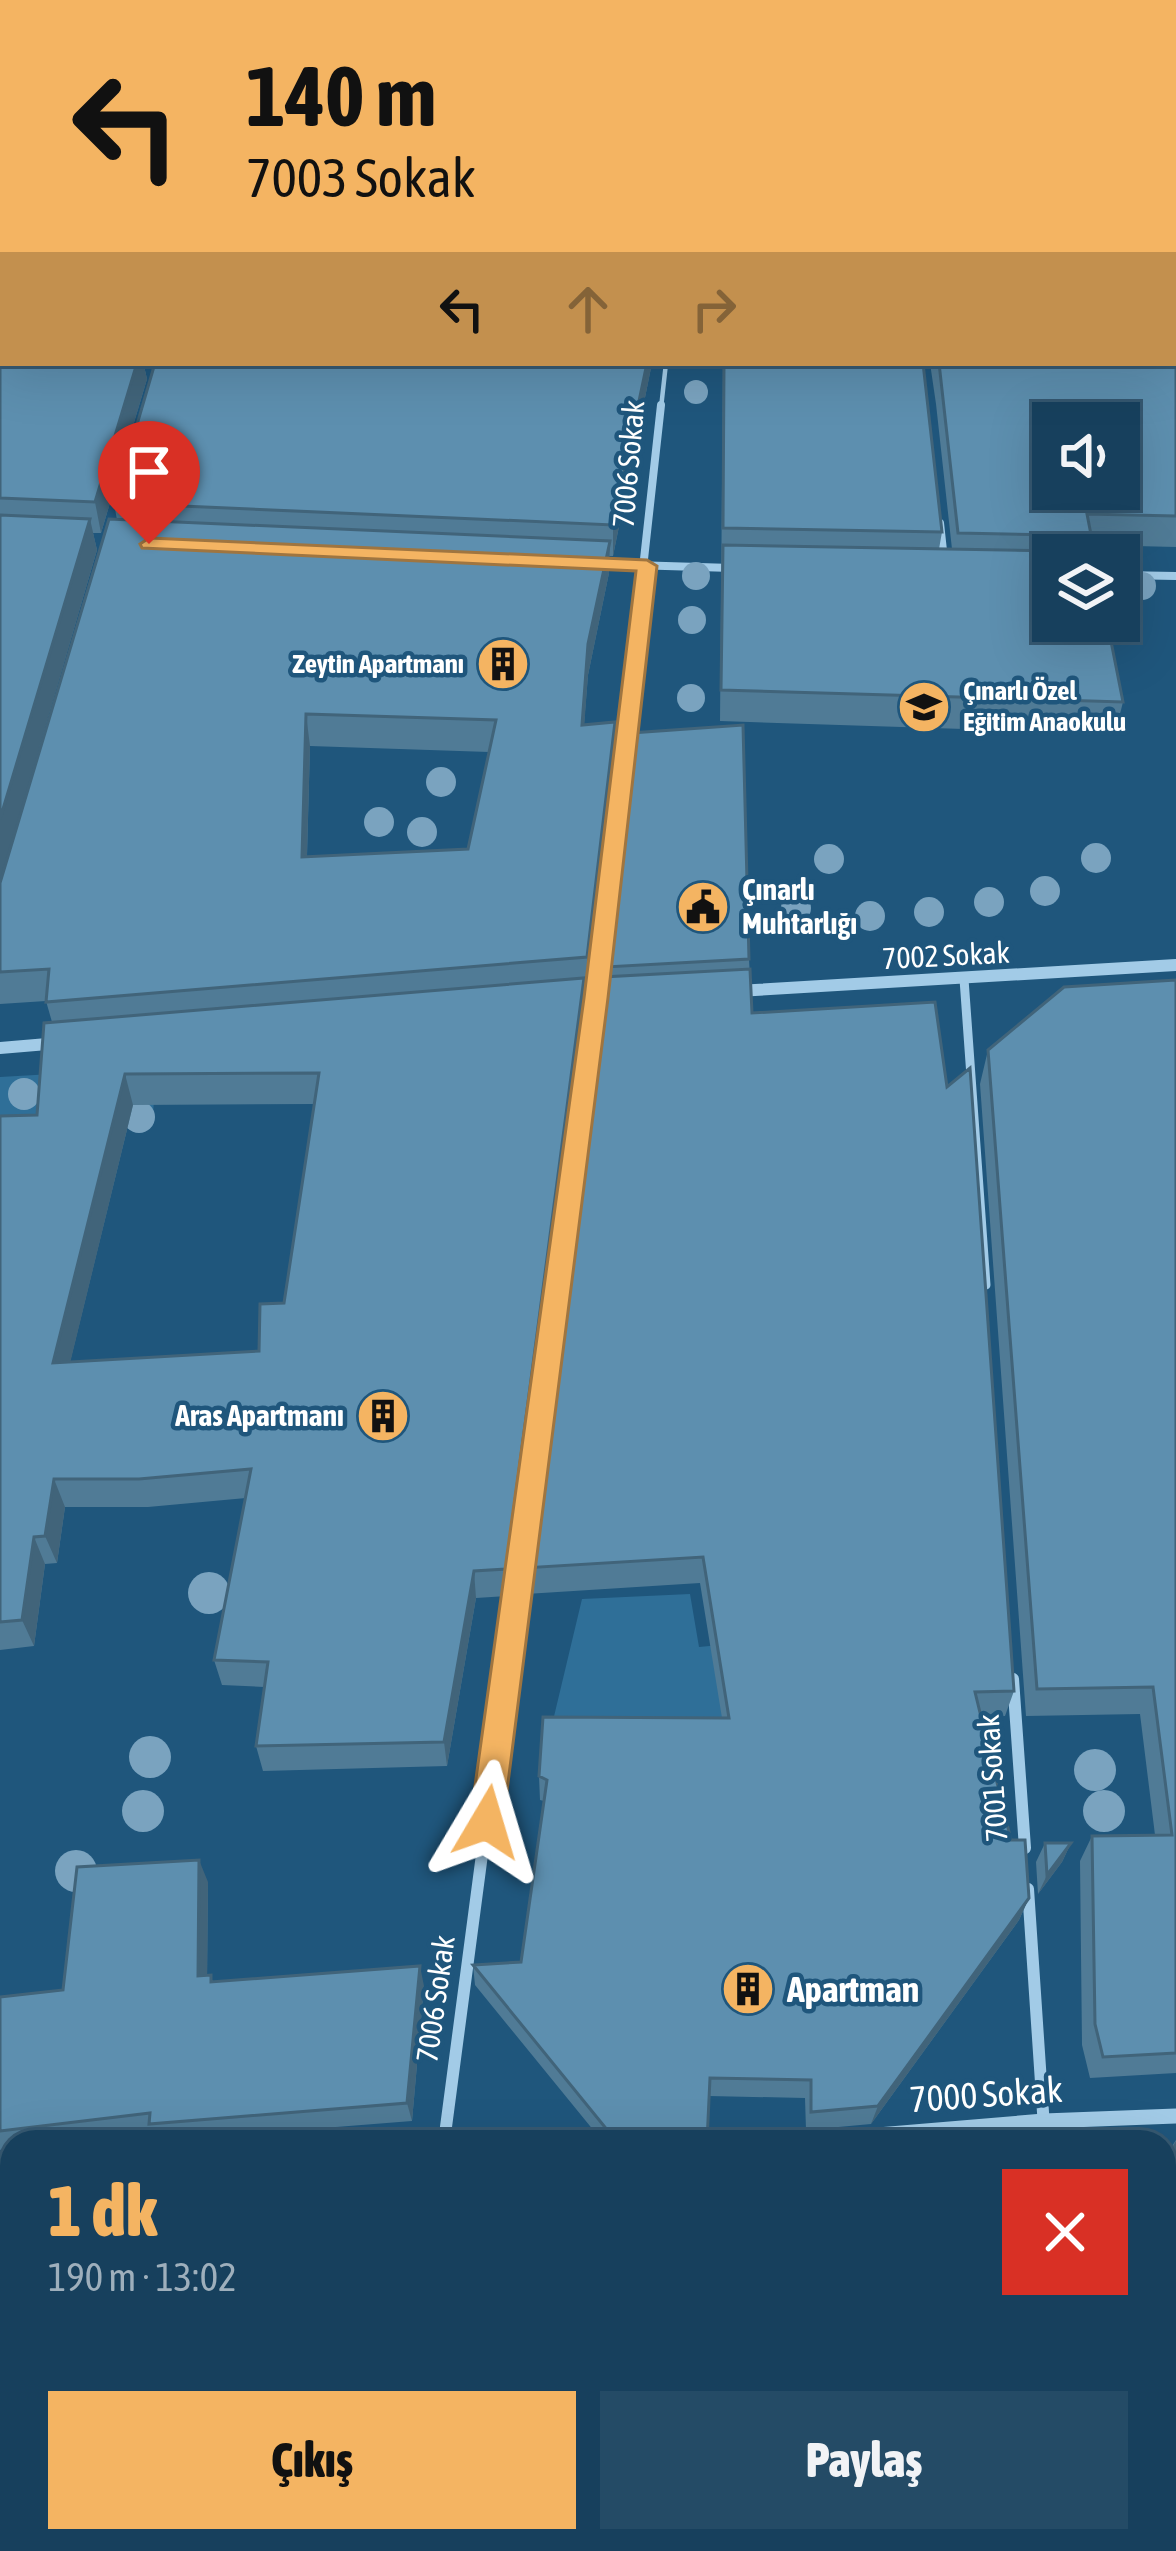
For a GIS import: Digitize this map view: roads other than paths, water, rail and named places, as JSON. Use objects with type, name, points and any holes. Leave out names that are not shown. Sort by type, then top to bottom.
[{"type":"street","name":"7002 Sokak","points":[[711,992],[1176,965]]},
{"type":"street","points":[[548,1002],[619,996]]},
{"type":"street","points":[[0,1048],[71,1042]]},
{"type":"street","name":"7000 Sokak","points":[[939,2130],[1176,2116]]},
{"type":"lane","name":"7006 Sokak","points":[[446,2130],[596,998],[666,366]]},
{"type":"lane","points":[[938,502],[946,572]]},
{"type":"lane","points":[[576,563],[739,568]]},
{"type":"lane","points":[[1140,575],[1176,576]]},
{"type":"lane","points":[[964,980],[986,1288]]},
{"type":"lane","name":"7001 Sokak","points":[[1012,1669],[1026,1859]]},
{"type":"lane","name":"7001 Sokak","points":[[1028,1883],[1044,2130]]},
{"type":"place","name":"Zeytin Apartmanı","points":[[503,664]]},
{"type":"place","name":"Çınarlı Özel Eğitim Anaokulu","points":[[924,707]]},
{"type":"place","name":"Çınarlı Muhtarlığı","points":[[703,907]]},
{"type":"place","name":"Aras Apartmanı","points":[[383,1416]]},
{"type":"place","name":"Apartman","points":[[748,1989]]}]
